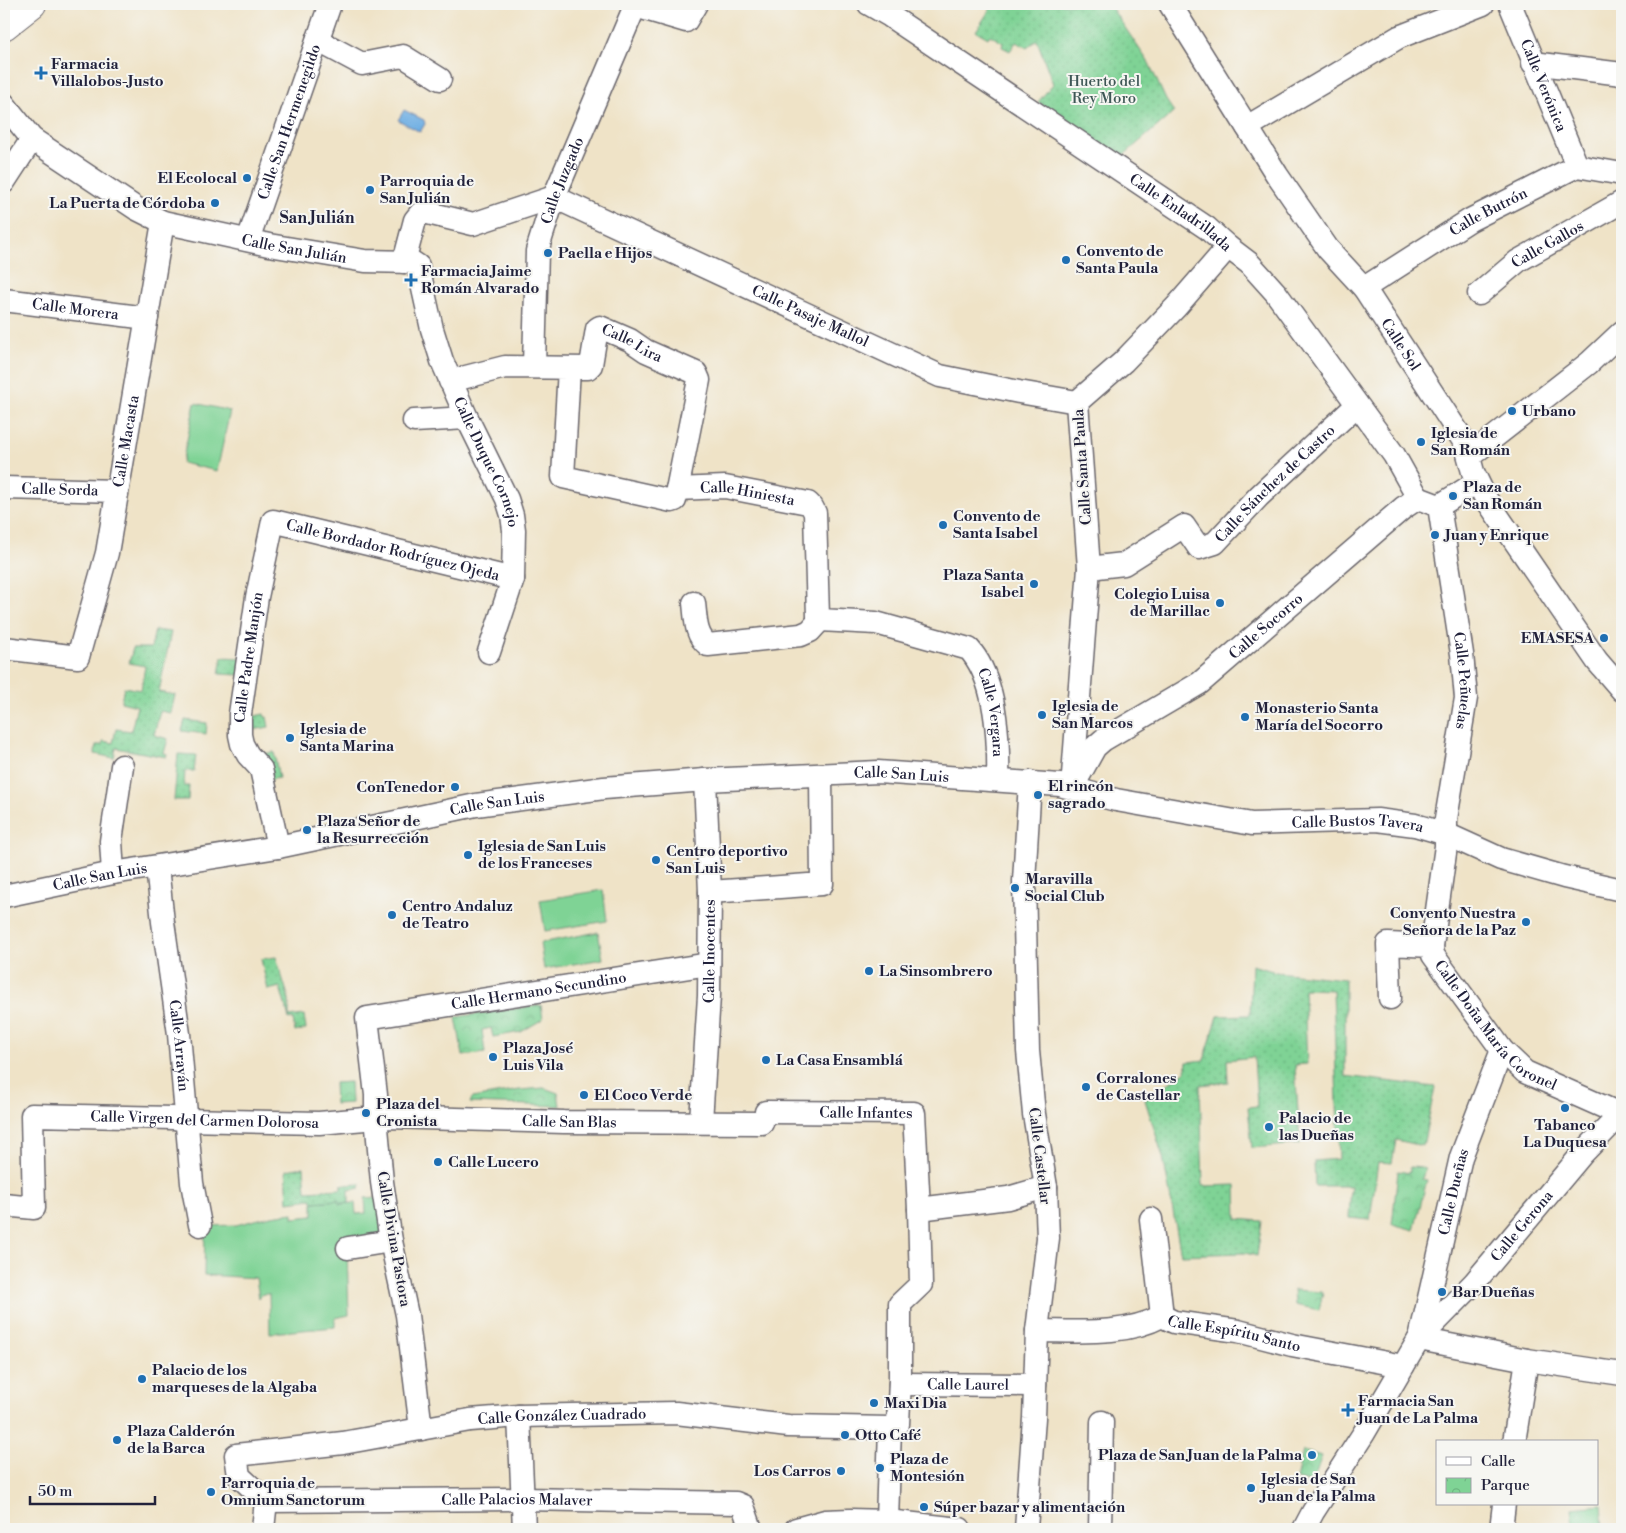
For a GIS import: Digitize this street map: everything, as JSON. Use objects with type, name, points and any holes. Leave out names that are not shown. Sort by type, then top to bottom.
[{"type":"main road","points":[[4,26],[32,4]]},
{"type":"street","name":"Calle San Hermenegildo","points":[[248,240],[330,4]]},
{"type":"street","points":[[636,5],[686,21],[696,4]]},
{"type":"street","name":"Calle Enladrillada","points":[[869,4],[899,22],[1207,228],[1249,263],[1276,293],[1394,455],[1418,498]]},
{"type":"street","name":"Calle Sol","points":[[1170,4],[1247,127],[1328,249],[1364,288],[1460,435],[1470,456],[1473,472],[1482,491],[1597,661],[1622,690]]},
{"type":"street","points":[[1247,127],[1399,37],[1483,4]]},
{"type":"street","name":"Calle Verónica","points":[[1510,4],[1577,166]]},
{"type":"street","name":"Calle Juzgado","points":[[534,366],[537,251],[554,197],[636,5]]},
{"type":"street","points":[[317,40],[362,64],[403,56],[440,79]]},
{"type":"street","points":[[1533,63],[1622,74]]},
{"type":"street","name":"Calle San Julián","points":[[4,104],[32,139],[137,209],[163,222],[248,240],[412,268]]},
{"type":"street","points":[[4,182],[32,139]]},
{"type":"street","points":[[1577,166],[1622,174]]},
{"type":"street","name":"Calle Butrón","points":[[1364,288],[1470,220],[1577,166]]},
{"type":"street","points":[[412,268],[415,220],[419,214],[424,212],[473,224],[554,197]]},
{"type":"street","name":"Calle Pasaje Mallol","points":[[554,197],[940,376],[1077,402]]},
{"type":"street","name":"Calle Gallos","points":[[1478,294],[1518,261],[1622,202]]},
{"type":"street","name":"Calle Macasta","points":[[4,648],[78,657],[107,554],[163,222]]},
{"type":"street","name":"Calle Santa Paula","points":[[1079,790],[1084,627],[1089,568],[1077,402],[1123,362],[1176,307],[1228,247]]},
{"type":"street","name":"Calle Duque Cornejo","points":[[412,268],[450,381],[507,499],[512,515],[514,530],[513,579],[489,652]]},
{"type":"street","name":"Calle Morera","points":[[4,300],[147,318]]},
{"type":"street","name":"Calle Lira","points":[[450,381],[505,367],[588,368],[592,365],[597,329],[600,327],[630,340],[646,351],[696,372],[698,380],[677,489]]},
{"type":"street","points":[[1470,456],[1589,363],[1622,332]]},
{"type":"street","name":"Calle Hiniesta","points":[[570,368],[564,477],[672,501],[675,500],[677,489],[725,487],[808,503],[815,513],[814,551],[817,610],[820,620]]},
{"type":"street","name":"Calle Sánchez de Castro","points":[[1089,568],[1124,564],[1184,526],[1199,548],[1215,543],[1259,496],[1357,405]]},
{"type":"street","points":[[414,420],[467,418]]},
{"type":"street","name":"Calle Sorda","points":[[4,488],[117,491]]},
{"type":"street","points":[[1418,498],[1441,516],[1482,491]]},
{"type":"street","name":"Calle Socorro","points":[[1079,790],[1094,748],[1103,740],[1200,683],[1403,508],[1418,498]]},
{"type":"street","name":"Calle Peñuelas","points":[[1441,516],[1462,654],[1466,698],[1446,819],[1446,834]]},
{"type":"street","name":"Calle Bordador Rodríguez Ojeda","points":[[273,522],[513,579]]},
{"type":"street","name":"Calle Padre Manjón","points":[[273,522],[257,597],[240,714],[240,735],[248,755],[261,769],[278,847]]},
{"type":"street","points":[[694,603],[698,633],[701,639],[708,645],[801,635],[810,631],[820,620]]},
{"type":"street","name":"Calle Vergara","points":[[820,620],[876,623],[969,649],[976,657],[994,703],[999,756],[998,780]]},
{"type":"street","points":[[113,873],[111,841],[122,766]]},
{"type":"street","name":"Calle San Luis","points":[[4,896],[113,873],[278,847],[476,805],[604,788],[705,780],[878,772],[1030,782]]},
{"type":"street","points":[[710,892],[822,884],[820,775]]},
{"type":"street","name":"Calle Inocentes","points":[[701,1121],[709,996],[710,892],[705,780]]},
{"type":"street","name":"Calle Bustos Tavera","points":[[1030,782],[1060,785],[1116,800],[1252,824],[1377,820],[1416,825],[1446,834],[1501,859],[1564,877],[1622,890]]},
{"type":"street","name":"Calle Castellar","points":[[1026,1529],[1035,1385],[1036,1331],[1048,1238],[1046,1187],[1034,1114],[1028,1051],[1024,881],[1030,782]]},
{"type":"street","name":"Calle Doña María Coronel","points":[[1446,834],[1432,946],[1433,955],[1502,1050],[1525,1072],[1622,1114]]},
{"type":"street","name":"Calle Arrayán","points":[[157,867],[179,1034],[192,1183],[200,1225]]},
{"type":"street","points":[[1390,998],[1388,944],[1432,946]]},
{"type":"street","name":"Calle Hermano Secundino","points":[[367,1018],[709,964]]},
{"type":"street","name":"Calle Divina Pastora","points":[[367,1018],[376,1095],[376,1117],[382,1182],[391,1241],[407,1315],[421,1429]]},
{"type":"street","name":"Calle Dueñas","points":[[1419,1339],[1461,1157],[1502,1050]]},
{"type":"street","name":"Calle Infantes","points":[[764,1117],[914,1113],[919,1202]]},
{"type":"street","name":"Calle Gerona","points":[[1419,1339],[1474,1283],[1583,1153],[1622,1114]]},
{"type":"street","name":"Calle Virgen del Carmen Dolorosa","points":[[4,1205],[34,1208],[32,1115],[319,1123],[376,1117]]},
{"type":"street","name":"Calle San Blas","points":[[376,1117],[564,1122],[701,1121],[764,1117]]},
{"type":"street","points":[[887,1521],[890,1428],[898,1424],[900,1304],[921,1284],[919,1202],[1008,1198],[1046,1187]]},
{"type":"street","points":[[1150,1219],[1162,1316]]},
{"type":"street","points":[[348,1248],[391,1241]]},
{"type":"street","name":"Calle Espíritu Santo","points":[[1036,1331],[1108,1331],[1134,1326],[1162,1316],[1174,1322],[1238,1331],[1292,1345],[1403,1366]]},
{"type":"street","points":[[1304,1529],[1364,1433],[1419,1339],[1527,1360],[1622,1374]]},
{"type":"street","points":[[1514,1440],[1527,1360]]},
{"type":"street","name":"Calle Laurel","points":[[900,1384],[1035,1385]]},
{"type":"street","name":"Calle González Cuadrado","points":[[266,1501],[239,1476],[236,1455],[343,1443],[470,1420],[519,1416],[676,1413],[788,1426],[890,1428]]},
{"type":"street","points":[[519,1416],[524,1529]]},
{"type":"street","points":[[1100,1529],[1102,1422]]},
{"type":"street","name":"Calle Palacios Malaver","points":[[266,1501],[523,1499],[736,1503],[743,1506],[751,1529]]},
{"type":"street","points":[[263,1529],[266,1501]]},
{"type":"street","points":[[1500,1529],[1504,1506]]},
{"type":"street","points":[[796,1529],[825,1521],[887,1521],[960,1529]]},
{"type":"green space","name":"Huerto del Rey Moro","points":[[983,4],[1109,4],[1149,63],[1166,100],[1174,112],[1118,160],[1038,102],[1053,84],[1037,40],[1027,48],[1016,42],[1010,51],[1002,47],[1003,43],[990,35],[988,38],[976,31],[990,9]]},
{"type":"green space","points":[[195,403],[230,411],[217,471],[182,463]]},
{"type":"green space","points":[[155,630],[171,632],[159,692],[175,695],[171,713],[160,711],[154,735],[168,739],[164,753],[167,754],[166,757],[116,748],[114,758],[95,754],[96,745],[103,745],[103,741],[113,743],[116,729],[131,731],[137,706],[121,702],[124,687],[141,690],[145,666],[129,663],[133,648],[151,648]]},
{"type":"green space","points":[[222,657],[242,658],[240,675],[219,674]]},
{"type":"green space","points":[[264,714],[267,717],[269,727],[248,731],[246,718]]},
{"type":"green space","points":[[185,720],[207,723],[206,734],[182,731]]},
{"type":"green space","points":[[274,752],[279,778],[268,780],[263,754]]},
{"type":"green space","points":[[178,754],[196,755],[194,771],[185,771],[184,786],[189,786],[188,800],[174,800]]},
{"type":"green space","points":[[603,890],[607,921],[545,931],[540,900]]},
{"type":"green space","points":[[598,932],[603,959],[544,969],[540,943]]},
{"type":"green space","points":[[276,957],[289,999],[289,1017],[304,1015],[306,1029],[295,1032],[293,1019],[289,1019],[280,987],[268,990],[261,959]]},
{"type":"green space","points":[[1252,965],[1276,972],[1345,979],[1345,1076],[1435,1087],[1423,1146],[1396,1140],[1392,1163],[1378,1162],[1370,1220],[1349,1218],[1351,1186],[1315,1186],[1314,1161],[1339,1159],[1333,990],[1304,989],[1307,1064],[1295,1065],[1300,1144],[1252,1148],[1248,1107],[1257,1106],[1254,1057],[1227,1060],[1228,1082],[1200,1085],[1203,1186],[1236,1185],[1237,1219],[1262,1221],[1257,1256],[1245,1253],[1181,1255],[1163,1157],[1145,1100],[1186,1071],[1187,1062],[1204,1060],[1218,1016],[1250,1015]]},
{"type":"green space","points":[[541,1005],[543,1019],[521,1032],[493,1037],[491,1028],[482,1030],[485,1053],[463,1056],[456,1017]]},
{"type":"green space","points":[[350,1082],[351,1103],[335,1104],[334,1083]]},
{"type":"green space","points":[[544,1088],[558,1093],[560,1106],[470,1103],[472,1098]]},
{"type":"green space","points":[[304,1167],[306,1191],[341,1189],[341,1185],[361,1184],[360,1188],[349,1190],[349,1203],[339,1204],[339,1200],[313,1202],[312,1199],[288,1202],[286,1170]]},
{"type":"green space","points":[[1410,1167],[1425,1168],[1422,1179],[1427,1180],[1414,1230],[1392,1224],[1398,1171],[1410,1173]]},
{"type":"green space","points":[[380,1197],[387,1239],[347,1251],[349,1315],[335,1318],[335,1327],[270,1333],[269,1294],[262,1294],[259,1298],[256,1278],[204,1275],[205,1226],[236,1225],[271,1216],[293,1213],[293,1218],[313,1216],[313,1202],[339,1200],[340,1204],[355,1203],[356,1214],[366,1213],[365,1198]]},
{"type":"green space","points":[[1294,1290],[1323,1292],[1319,1310],[1295,1305]]},
{"type":"green space","points":[[1303,1451],[1322,1456],[1313,1483],[1296,1479]]},
{"type":"green space","points":[[1602,1505],[1604,1529],[1574,1529],[1572,1508]]},
{"type":"water","points":[[404,110],[424,120],[425,124],[420,132],[398,120]]},
{"type":"place","name":"Farmacia Villalobos-Justo","points":[[41,73]]},
{"type":"place","name":"El Ecolocal","points":[[247,178]]},
{"type":"place","name":"Parroquia de San Julián","points":[[370,190]]},
{"type":"place","name":"La Puerta de Córdoba","points":[[215,203]]},
{"type":"place","name":"Paella e Hijos","points":[[548,253]]},
{"type":"place","name":"Convento de Santa Paula","points":[[1066,260]]},
{"type":"place","name":"Farmacia Jaime Román Alvarado","points":[[411,280]]},
{"type":"place","name":"Urbano","points":[[1512,411]]},
{"type":"place","name":"Iglesia de San Román","points":[[1421,442]]},
{"type":"place","name":"Plaza de San Román","points":[[1453,496]]},
{"type":"place","name":"Convento de Santa Isabel","points":[[943,525]]},
{"type":"place","name":"Juan y Enrique","points":[[1435,535]]},
{"type":"place","name":"Plaza Santa Isabel","points":[[1034,584]]},
{"type":"place","name":"Colegio Luisa de Marillac","points":[[1220,603]]},
{"type":"place","name":"EMASESA","points":[[1604,638]]},
{"type":"place","name":"Iglesia de San Marcos","points":[[1042,715]]},
{"type":"place","name":"Monasterio Santa María del Socorro","points":[[1245,717]]},
{"type":"place","name":"Iglesia de Santa Marina","points":[[290,738]]},
{"type":"place","name":"ConTenedor","points":[[455,787]]},
{"type":"place","name":"El rincón sagrado","points":[[1038,795]]},
{"type":"place","name":"Plaza Señor de la Resurrección","points":[[307,830]]},
{"type":"place","name":"Iglesia de San Luis de los Franceses","points":[[468,855]]},
{"type":"place","name":"Centro deportivo San Luis","points":[[656,860]]},
{"type":"place","name":"Maravilla Social Club","points":[[1015,888]]},
{"type":"place","name":"Centro Andaluz de Teatro","points":[[392,915]]},
{"type":"place","name":"Convento Nuestra Señora de la Paz","points":[[1526,922]]},
{"type":"place","name":"La Sinsombrero","points":[[869,971]]},
{"type":"place","name":"Plaza José Luis Vila","points":[[493,1057]]},
{"type":"place","name":"La Casa Ensamblá","points":[[766,1060]]},
{"type":"place","name":"Corralones de Castellar","points":[[1086,1087]]},
{"type":"place","name":"El Coco Verde","points":[[584,1095]]},
{"type":"place","name":"Tabanco La Duquesa","points":[[1565,1108]]},
{"type":"place","name":"Plaza del Cronista","points":[[366,1113]]},
{"type":"place","name":"Palacio de las Dueñas","points":[[1269,1127]]},
{"type":"place","name":"Calle Lucero","points":[[438,1162]]},
{"type":"place","name":"Bar Dueñas","points":[[1442,1292]]},
{"type":"place","name":"Palacio de los marqueses de la Algaba","points":[[142,1379]]},
{"type":"place","name":"Maxi Dia","points":[[874,1403]]},
{"type":"place","name":"Farmacia San Juan de La Palma","points":[[1348,1410]]},
{"type":"place","name":"Otto Café","points":[[845,1435]]},
{"type":"place","name":"Plaza Calderón de la Barca","points":[[117,1440]]},
{"type":"place","name":"Plaza de San Juan de la Palma","points":[[1312,1455]]},
{"type":"place","name":"Plaza de Montesión","points":[[880,1468]]},
{"type":"place","name":"Los Carros","points":[[841,1471]]},
{"type":"place","name":"Iglesia de San Juan de la Palma","points":[[1251,1488]]},
{"type":"place","name":"Parroquia de Omnium Sanctorum","points":[[211,1492]]},
{"type":"place","name":"Súper bazar y alimentación","points":[[924,1507]]},
{"type":"district","name":"San Julián","points":[[317,217]]}]
